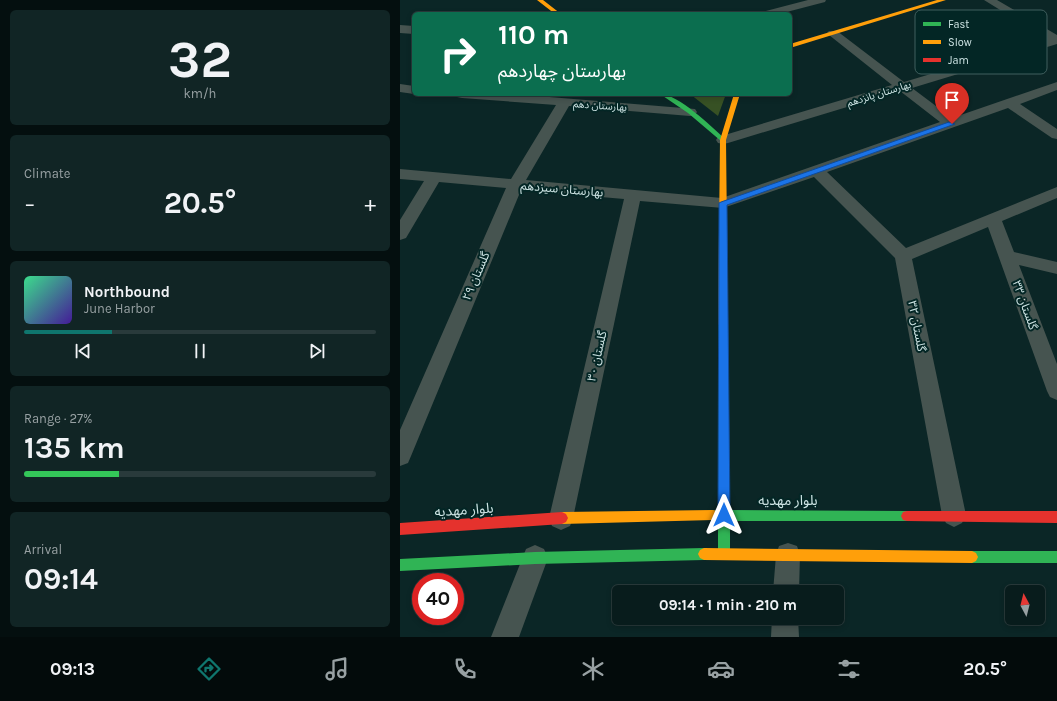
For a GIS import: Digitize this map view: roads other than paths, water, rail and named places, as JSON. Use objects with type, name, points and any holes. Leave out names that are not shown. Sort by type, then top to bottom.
[{"type":"street","points":[[540,0],[555,12]]},
{"type":"street","points":[[774,12],[821,0]]},
{"type":"street","points":[[792,45],[943,0]]},
{"type":"street","points":[[989,0],[1006,10]]},
{"type":"street","points":[[400,29],[412,30]]},
{"type":"street","points":[[834,33],[952,124]]},
{"type":"street","points":[[1047,34],[1057,40]]},
{"type":"street","name":"بهارستان پانزدهم","points":[[1047,43],[1057,40]]},
{"type":"street","name":"بهارستان پانزدهم","points":[[723,140],[944,74]]},
{"type":"street","points":[[723,203],[1057,86]]},
{"type":"street","points":[[400,88],[412,90]]},
{"type":"street","name":"بهارستان دهم","points":[[485,96],[690,112]]},
{"type":"street","points":[[667,96],[690,112],[723,140]]},
{"type":"street","points":[[724,554],[723,140],[736,96]]},
{"type":"street","name":"گلستان ۲۹","points":[[400,456],[515,185],[564,103]]},
{"type":"street","points":[[1010,103],[1057,135]]},
{"type":"street","points":[[817,171],[902,256],[1057,192]]},
{"type":"street","name":"بهارستان سیزدهم","points":[[400,174],[723,203]]},
{"type":"street","points":[[400,234],[434,177]]},
{"type":"street","name":"گلستان ۳۰","points":[[561,518],[633,195]]},
{"type":"street","name":"گلستان ۳۳","points":[[993,218],[1057,391]]},
{"type":"street","name":"گلستان ۳۲","points":[[902,256],[954,516]]},
{"type":"street","points":[[1007,256],[1057,268]]},
{"type":"street","name":"بلوار مهدیه","points":[[400,529],[561,518],[724,515],[1057,517]]},
{"type":"street","points":[[400,565],[535,558],[724,554],[1057,557]]},
{"type":"street","points":[[786,585],[788,555]]},
{"type":"street","points":[[505,637],[535,558]]},
{"type":"street","points":[[785,637],[786,625]]}]
